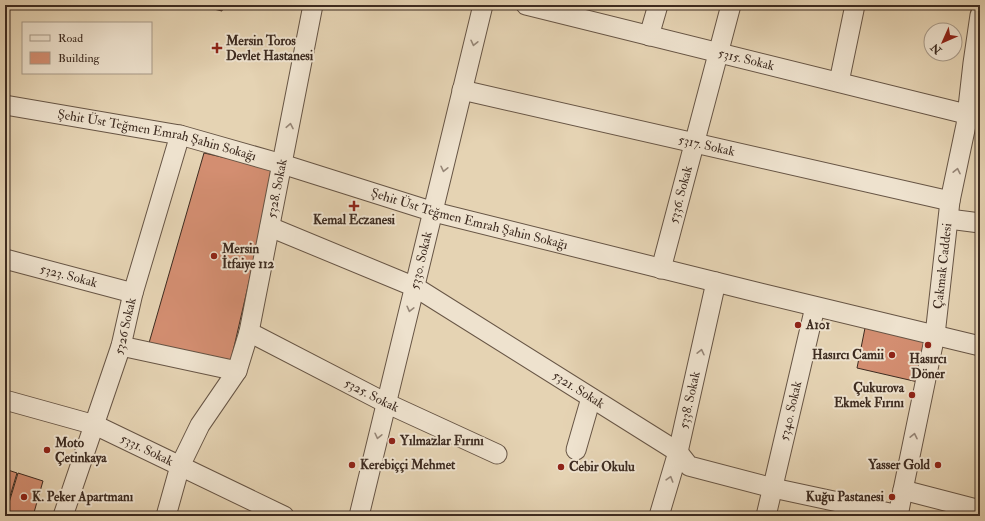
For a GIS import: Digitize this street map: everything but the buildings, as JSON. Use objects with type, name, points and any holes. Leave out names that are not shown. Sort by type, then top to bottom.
[{"type":"street","name":"5328. Sokak","points":[[166,516],[180,466],[200,425],[236,372],[249,332],[314,5]]},
{"type":"street","name":"5330. Sokak","points":[[359,516],[483,5]]},
{"type":"street","name":"5315. Sokak","points":[[526,5],[839,82],[971,122]]},
{"type":"street","points":[[650,36],[658,5]]},
{"type":"street","name":"5336. Sokak","points":[[661,269],[731,5]]},
{"type":"street","points":[[839,82],[855,5]]},
{"type":"street","name":"Çakmak Caddesi","points":[[899,515],[935,335],[949,210],[971,122],[980,15]]},
{"type":"street","name":"5317. Sokak","points":[[462,90],[694,143],[949,210],[980,223]]},
{"type":"street","name":"Şehit Üst Teğmen Emrah Şahin Sokağı","points":[[5,105],[180,135],[282,164],[434,212],[815,307],[980,346]]},
{"type":"street","name":"5326 Sokak","points":[[63,516],[121,346],[133,293],[180,135]]},
{"type":"street","name":"5321. Sokak","points":[[270,227],[415,288],[678,452],[689,466],[773,488],[899,515]]},
{"type":"street","name":"5323. Sokak","points":[[5,259],[133,293]]},
{"type":"street","name":"5338. Sokak","points":[[659,516],[678,452],[716,282]]},
{"type":"street","name":"5340. Sokak","points":[[766,516],[815,307]]},
{"type":"street","name":"5325. Sokak","points":[[249,332],[386,403],[497,454]]},
{"type":"street","points":[[121,346],[236,372]]},
{"type":"street","points":[[576,450],[591,398]]},
{"type":"street","name":"5331. Sokak","points":[[5,400],[95,425],[284,516]]},
{"type":"street","points":[[903,490],[980,510]]},
{"type":"place","name":"Mersin Toros Devlet Hastanesi","points":[[217,48]]},
{"type":"place","name":"Kemal Eczanesi","points":[[354,206]]},
{"type":"place","name":"Mersin İtfaiye 112","points":[[214,256]]},
{"type":"place","name":"A101","points":[[798,325]]},
{"type":"place","name":"Hasırcı Döner","points":[[928,345]]},
{"type":"place","name":"Hasırcı Camii","points":[[892,355]]},
{"type":"place","name":"Çukurova Ekmek Fırını","points":[[912,395]]},
{"type":"place","name":"Yılmazlar Fırını","points":[[392,441]]},
{"type":"place","name":"Moto Çetinkaya","points":[[47,450]]},
{"type":"place","name":"Kerebiççi Mehmet","points":[[352,465]]},
{"type":"place","name":"Yasser Gold","points":[[938,465]]},
{"type":"place","name":"Cebir Okulu","points":[[561,467]]},
{"type":"place","name":"K. Peker Apartmanı","points":[[24,497]]},
{"type":"place","name":"Kuğu Pastanesi","points":[[892,497]]}]
